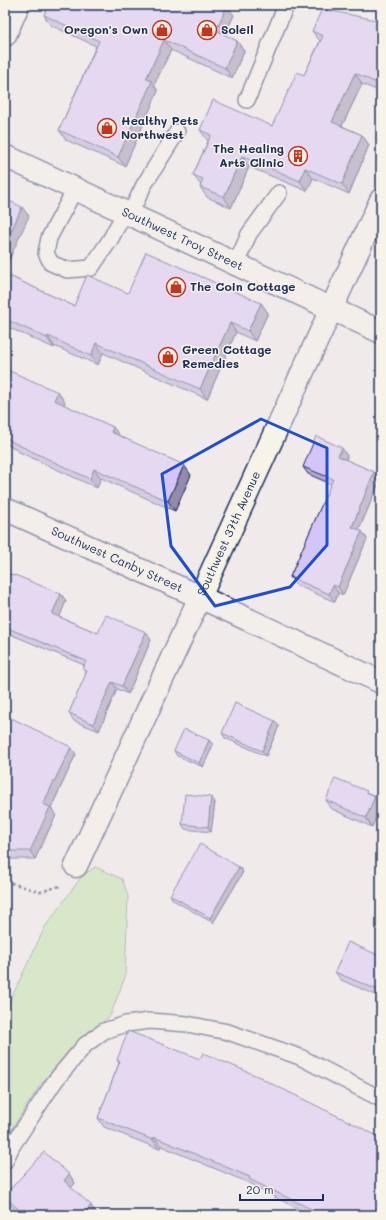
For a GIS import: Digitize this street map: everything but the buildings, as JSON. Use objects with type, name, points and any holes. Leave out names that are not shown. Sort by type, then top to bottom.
[{"type":"street","points":[[5,35],[18,5]]},
{"type":"street","name":"Southwest Troy Street","points":[[5,156],[381,332]]},
{"type":"street","name":"Southwest 37th Avenue","points":[[76,866],[381,200]]},
{"type":"street","name":"Southwest Canby Street","points":[[5,509],[200,597],[381,682]]},
{"type":"lane","points":[[247,100],[286,5]]},
{"type":"lane","points":[[75,189],[49,238],[46,253],[51,263],[67,270],[91,268],[128,213],[177,132]]},
{"type":"lane","points":[[236,264],[249,234],[279,193]]},
{"type":"lane","points":[[5,1161],[12,1146],[55,1081],[85,1045],[104,1031],[126,1024],[150,1021],[187,1024],[228,1032],[300,1057],[381,1099]]},
{"type":"path","points":[[5,880],[40,892],[60,886],[76,866]]},
{"type":"highlighted area","points":[[261,419],[327,448],[327,545],[290,587],[215,606],[171,546],[162,474]]},
{"type":"green space","points":[[95,867],[122,879],[128,896],[125,977],[110,1016],[71,1048],[38,1088],[5,1140],[5,1011],[45,927],[82,876]]},
{"type":"place","name":"Oregon's Own","points":[[162,30]]},
{"type":"place","name":"Soleil","points":[[207,30]]},
{"type":"place","name":"Healthy Pets Northwest","points":[[107,128]]},
{"type":"place","name":"The Healing Arts Clinic","points":[[298,156]]},
{"type":"place","name":"The Coin Cottage","points":[[176,287]]},
{"type":"place","name":"Green Cottage Remedies","points":[[168,357]]}]
